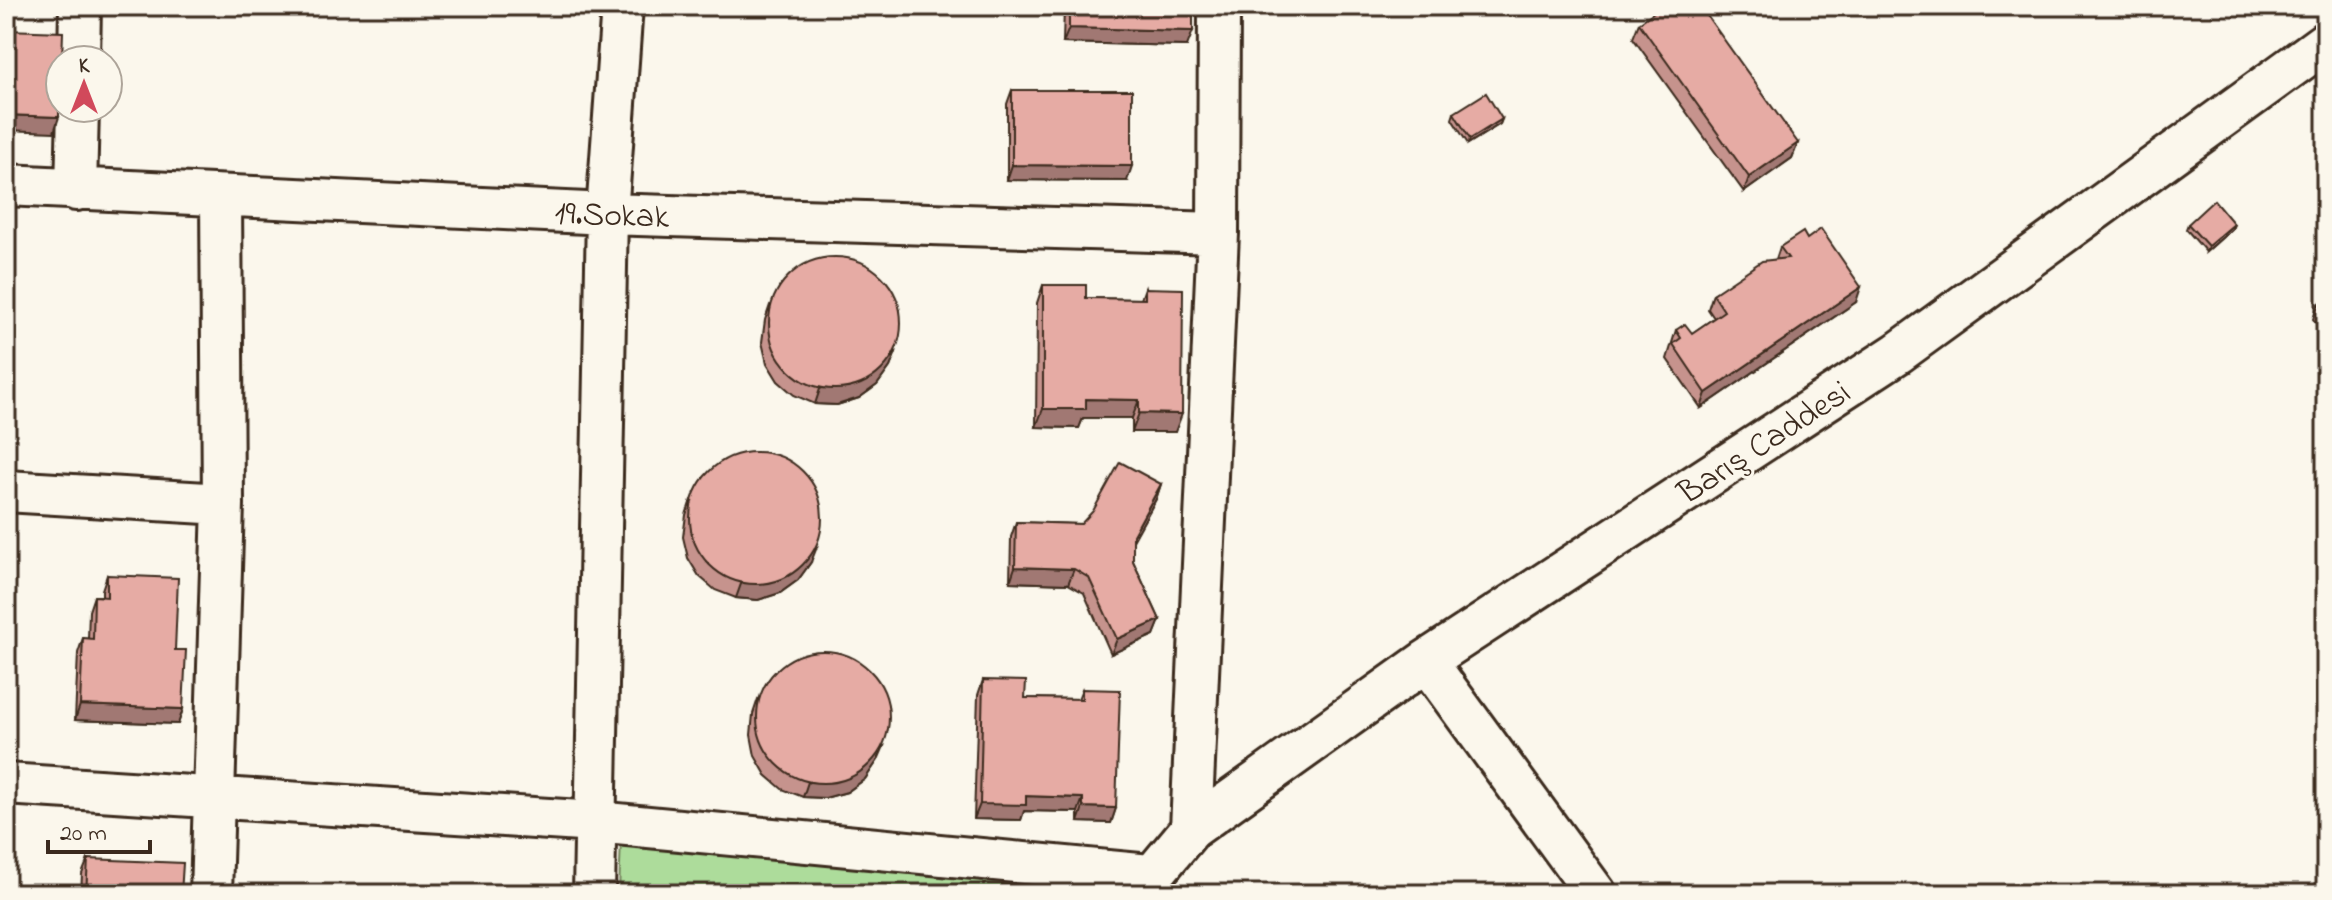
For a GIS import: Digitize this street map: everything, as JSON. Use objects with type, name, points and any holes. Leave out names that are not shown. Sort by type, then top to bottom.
[{"type":"street","points":[[79,44],[80,6]]},
{"type":"street","points":[[594,894],[607,214],[622,6]]},
{"type":"street","points":[[1191,829],[1218,233],[1219,6]]},
{"type":"street","name":"Barış Caddesi","points":[[1144,885],[1191,829],[1426,661],[1898,353],[2326,42]]},
{"type":"street","points":[[76,190],[78,124]]},
{"type":"street","name":"19.Sokak","points":[[6,185],[607,214],[1218,233]]},
{"type":"street","points":[[211,894],[223,504],[221,196]]},
{"type":"street","points":[[6,491],[223,504]]},
{"type":"street","points":[[1426,661],[1596,894]]},
{"type":"street","points":[[6,784],[596,822],[1144,885]]},
{"type":"green space","points":[[621,838],[1037,875],[1053,891],[1052,894],[619,894]]},
{"type":"building","points":[[1069,6],[1193,6],[1193,31],[1069,28]]},
{"type":"building","points":[[1662,6],[1700,6],[1798,143],[1749,177],[1639,23]]},
{"type":"building","points":[[6,30],[63,32],[63,44],[44,44],[44,116],[6,115]]},
{"type":"building","points":[[1012,90],[1132,90],[1132,166],[1012,165]]},
{"type":"building","points":[[1486,93],[1502,119],[1470,139],[1454,113]]},
{"type":"building","points":[[2214,200],[2234,224],[2208,246],[2188,224]]},
{"type":"building","points":[[1821,229],[1861,287],[1706,393],[1673,344],[1681,338],[1676,330],[1685,324],[1692,333],[1724,311],[1713,294],[1762,261],[1788,258],[1780,247],[1803,232],[1807,239]]},
{"type":"building","points":[[835,257],[860,262],[882,276],[896,298],[901,323],[896,348],[882,370],[860,384],[835,389],[810,384],[788,370],[774,348],[769,323],[774,298],[788,276],[810,262]]},
{"type":"building","points":[[1043,285],[1086,285],[1086,298],[1145,299],[1145,288],[1183,289],[1182,414],[1139,413],[1139,400],[1086,399],[1086,409],[1043,409]]},
{"type":"building","points":[[2326,298],[2326,314],[2318,304]]},
{"type":"building","points":[[756,452],[781,457],[803,471],[817,493],[822,518],[817,543],[803,565],[781,579],[756,584],[731,579],[709,565],[695,543],[690,518],[695,493],[709,471],[731,457]]},
{"type":"building","points":[[1120,462],[1161,484],[1133,535],[1133,561],[1160,620],[1117,639],[1089,578],[1074,569],[1015,567],[1016,522],[1081,524],[1093,511]]},
{"type":"building","points":[[107,575],[178,578],[175,650],[186,650],[183,709],[80,705],[83,638],[93,639],[94,596],[107,597]]},
{"type":"building","points":[[823,651],[848,656],[870,670],[884,692],[889,717],[884,742],[870,764],[848,778],[823,783],[798,778],[776,764],[762,742],[757,717],[762,692],[776,670],[798,656]]},
{"type":"building","points":[[983,680],[1026,681],[1025,698],[1082,699],[1082,689],[1120,690],[1116,808],[1083,807],[1083,798],[1026,796],[1026,805],[980,804]]},
{"type":"building","points":[[88,859],[183,863],[181,894],[86,894]]}]
